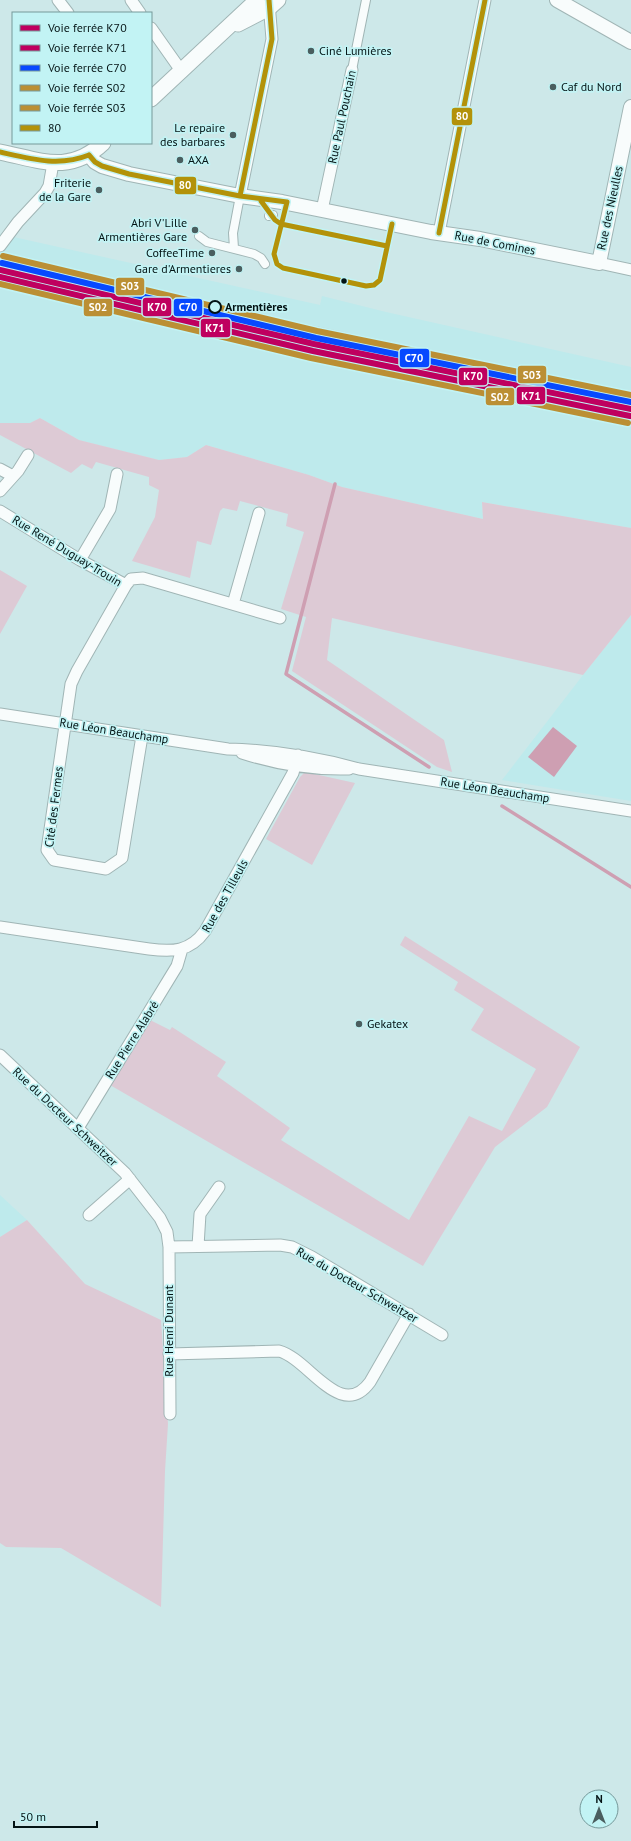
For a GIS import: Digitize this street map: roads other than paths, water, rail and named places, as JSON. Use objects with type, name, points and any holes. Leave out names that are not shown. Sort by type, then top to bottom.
[{"type":"main road","points":[[152,98],[225,32],[264,2]]},
{"type":"main road","points":[[0,152],[53,163],[72,162],[89,155],[102,144]]},
{"type":"street","points":[[58,0],[67,12]]},
{"type":"street","points":[[131,0],[139,12]]},
{"type":"street","name":"Rue Paul Pouchain","points":[[322,210],[366,0]]},
{"type":"street","points":[[439,233],[485,0]]},
{"type":"street","points":[[556,0],[631,42]]},
{"type":"street","points":[[234,248],[233,233],[272,39],[264,2]]},
{"type":"street","points":[[152,29],[182,72]]},
{"type":"street","name":"Rue des Nieulles","points":[[599,263],[631,107]]},
{"type":"street","name":"Rue de Comines","points":[[89,155],[97,164],[107,168],[240,196],[282,202],[439,233],[480,239],[631,270]]},
{"type":"street","points":[[0,246],[18,222],[45,193],[49,186],[53,163]]},
{"type":"street","points":[[199,236],[207,242],[247,251],[259,256],[265,264]]},
{"type":"street","points":[[0,491],[28,455]]},
{"type":"street","points":[[0,469],[13,476]]},
{"type":"street","points":[[80,560],[110,509],[117,474]]},
{"type":"street","name":"Rue René Duguay-Trouin","points":[[0,511],[80,560],[126,585],[74,677],[69,695],[65,724]]},
{"type":"street","points":[[233,604],[259,513]]},
{"type":"street","points":[[126,585],[132,580],[143,578],[280,618]]},
{"type":"street","name":"Rue Léon Beauchamp","points":[[0,714],[228,749],[261,750],[297,761],[331,761],[359,769],[631,811]]},
{"type":"street","name":"Cité des Fermes","points":[[65,724],[47,850],[54,860],[106,869],[122,858],[142,736]]},
{"type":"street","name":"Rue des Tilleuls","points":[[182,950],[198,941],[205,932],[297,761]]},
{"type":"street","points":[[0,927],[149,949],[170,951],[182,950]]},
{"type":"street","name":"Rue Pierre Alabré","points":[[78,1128],[177,966],[182,950]]},
{"type":"street","name":"Rue du Docteur Schweitzer","points":[[0,1055],[130,1179],[160,1218],[167,1232],[169,1247],[280,1245],[292,1247],[312,1257],[442,1335]]},
{"type":"street","points":[[89,1215],[130,1179]]},
{"type":"street","points":[[198,1246],[198,1219],[219,1187]]},
{"type":"street","name":"Rue Henri Dunant","points":[[169,1247],[170,1414]]},
{"type":"street","points":[[169,1354],[279,1351],[295,1358],[336,1393],[353,1396],[362,1392],[370,1382],[409,1314]]},
{"type":"waterway","points":[[335,484],[286,674],[429,767]]},
{"type":"waterway","points":[[502,806],[631,887]]},
{"type":"railway","points":[[0,259],[130,289],[631,395]]},
{"type":"railway","points":[[0,278],[157,317],[314,353],[631,417]]},
{"type":"rail line","name":"S03","points":[[3,256],[317,331],[631,395]]},
{"type":"rail line","name":"C70","points":[[2,263],[316,338],[631,402]]},
{"type":"rail line","name":"K70","points":[[0,270],[314,344],[631,409]]},
{"type":"rail line","name":"K71","points":[[0,277],[313,351],[630,416]]},
{"type":"rail line","name":"S02","points":[[0,284],[311,358],[628,423]]},
{"type":"place","name":"Ciné Lumières","points":[[311,51]]},
{"type":"place","name":"Caf du Nord","points":[[553,87]]},
{"type":"place","name":"Le repaire des barbares","points":[[233,135]]},
{"type":"place","name":"AXA","points":[[180,160]]},
{"type":"place","name":"Friterie de la Gare","points":[[99,190]]},
{"type":"place","name":"Abri V'Lille Armentières Gare","points":[[195,230]]},
{"type":"place","name":"CoffeeTime","points":[[212,253]]},
{"type":"place","name":"Gare d'Armentieres","points":[[239,269]]},
{"type":"place","name":"Armentières","points":[[215,307]]},
{"type":"place","name":"Gekatex","points":[[359,1024]]}]
